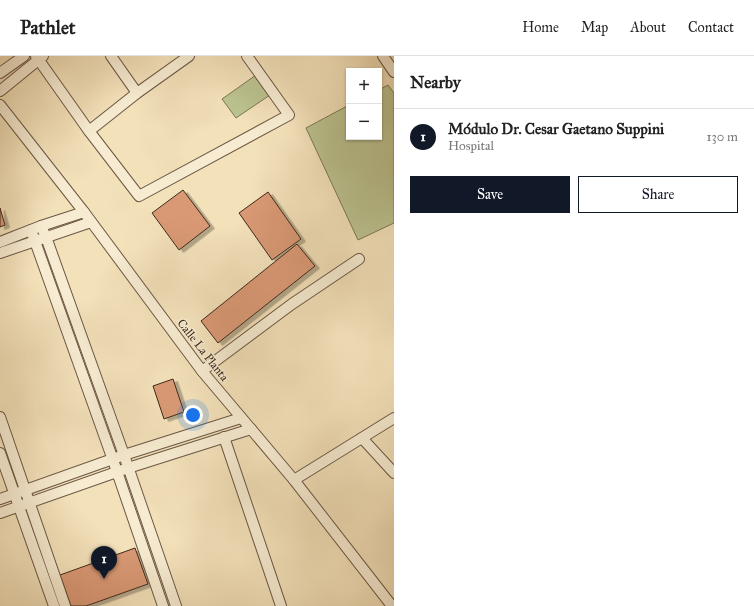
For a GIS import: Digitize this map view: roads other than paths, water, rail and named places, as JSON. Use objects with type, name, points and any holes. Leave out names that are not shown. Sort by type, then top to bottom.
[{"type":"street","points":[[0,73],[24,56]]},
{"type":"street","points":[[110,56],[137,93]]},
{"type":"street","points":[[0,91],[39,57],[89,130],[139,196],[289,115],[247,56]]},
{"type":"street","points":[[383,56],[394,72]]},
{"type":"street","points":[[89,130],[184,57]]},
{"type":"street","name":"Calle La Planta","points":[[0,105],[84,212],[202,371],[294,480],[392,606]]},
{"type":"street","points":[[0,242],[41,226],[84,212]]},
{"type":"street","points":[[0,253],[91,222]]},
{"type":"street","points":[[41,226],[124,455],[176,606]]},
{"type":"street","points":[[31,230],[163,606]]},
{"type":"street","points":[[202,371],[292,304],[359,259]]},
{"type":"street","points":[[0,417],[65,606]]},
{"type":"street","points":[[0,499],[124,455],[241,418]]},
{"type":"street","points":[[294,480],[394,418]]},
{"type":"street","points":[[0,514],[29,502],[128,468],[250,429]]},
{"type":"street","points":[[224,437],[281,606]]},
{"type":"street","points":[[362,438],[394,473]]},
{"type":"street","points":[[0,453],[54,606]]},
{"type":"place","name":"Módulo Dr. Cesar Gaetano Suppini","points":[[104,579]]}]
